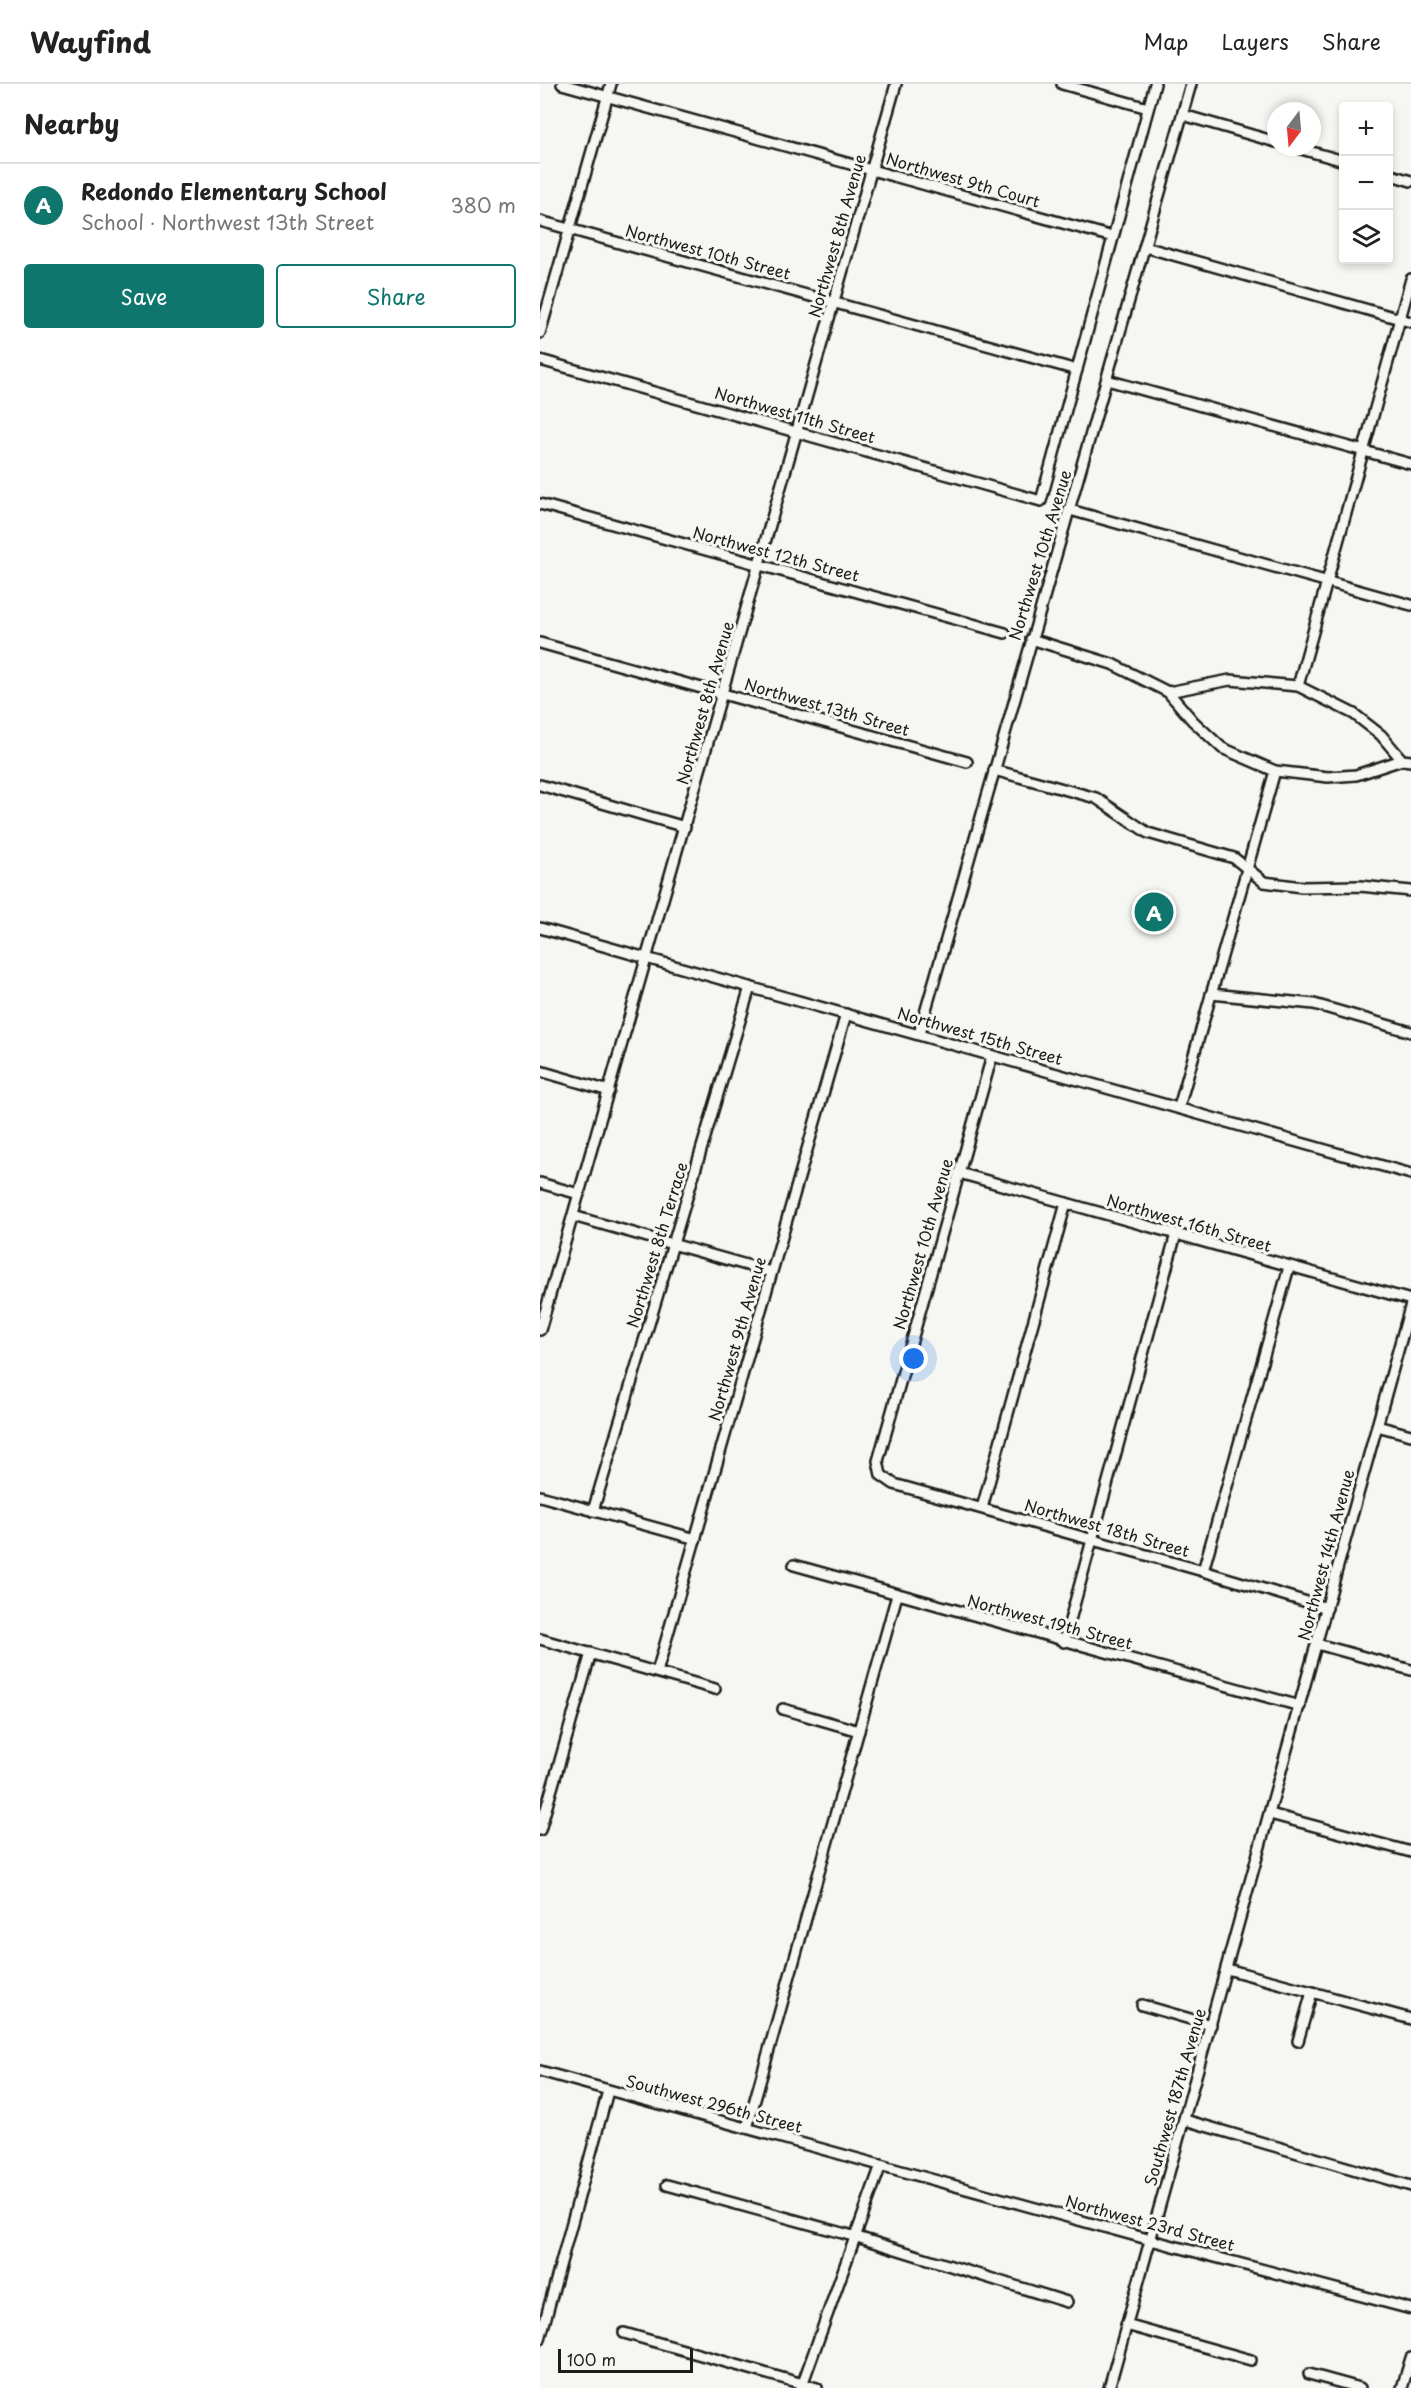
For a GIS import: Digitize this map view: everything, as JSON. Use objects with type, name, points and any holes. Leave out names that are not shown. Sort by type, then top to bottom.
[{"type":"street","name":"Northwest 9th Court","points":[[562,84],[1113,237]]},
{"type":"street","points":[[540,333],[611,84]]},
{"type":"street","name":"Northwest 8th Avenue","points":[[540,1330],[545,1295],[573,1216],[896,84]]},
{"type":"street","points":[[1062,84],[1148,108]]},
{"type":"street","points":[[1077,370],[1155,84]]},
{"type":"street","name":"Northwest 10th Avenue","points":[[919,1035],[1191,84]]},
{"type":"street","points":[[1183,115],[1267,139]]},
{"type":"street","points":[[1321,155],[1339,160]]},
{"type":"street","points":[[1393,175],[1411,181]]},
{"type":"street","name":"Northwest 10th Street","points":[[540,220],[1077,370]]},
{"type":"street","points":[[1145,248],[1411,322]]},
{"type":"street","points":[[1298,686],[1411,279]]},
{"type":"street","name":"Northwest 11th Street","points":[[540,360],[1041,501],[1077,370]]},
{"type":"street","points":[[1107,380],[1411,464]]},
{"type":"street","name":"Northwest 12th Street","points":[[540,504],[1005,633]]},
{"type":"street","points":[[1070,510],[1411,605]]},
{"type":"street","points":[[1031,639],[1112,664],[1168,692],[1193,721],[1222,748],[1275,771],[1299,775],[1356,775],[1406,760],[1382,735],[1354,714],[1298,686],[1230,680],[1168,692]]},
{"type":"street","name":"Northwest 13th Street","points":[[540,643],[967,762]]},
{"type":"street","points":[[994,770],[1096,798],[1148,833],[1234,858],[1264,882],[1302,887],[1360,886],[1411,891]]},
{"type":"street","points":[[1179,1107],[1275,771]]},
{"type":"street","points":[[540,785],[685,826]]},
{"type":"street","name":"Northwest 15th Street","points":[[540,928],[1411,1174]]},
{"type":"street","name":"Northwest 8th Terrace","points":[[593,1511],[750,987]]},
{"type":"street","points":[[1211,994],[1314,1004],[1411,1032]]},
{"type":"street","name":"Northwest 9th Avenue","points":[[657,1672],[846,1014]]},
{"type":"street","name":"Northwest 10th Avenue","points":[[881,1475],[878,1461],[992,1056]]},
{"type":"street","points":[[540,1071],[609,1091]]},
{"type":"street","name":"Northwest 16th Street","points":[[959,1173],[1411,1302]]},
{"type":"street","points":[[540,1183],[579,1194]]},
{"type":"street","points":[[982,1508],[1066,1203]]},
{"type":"street","points":[[573,1216],[771,1272]]},
{"type":"street","points":[[1064,1642],[1176,1234]]},
{"type":"street","points":[[1203,1571],[1289,1267]]},
{"type":"street","name":"Northwest 14th Avenue","points":[[1270,1814],[1411,1302]]},
{"type":"street","points":[[1377,1426],[1411,1435]]},
{"type":"street","name":"Northwest 18th Street","points":[[881,1475],[894,1484],[1327,1608]]},
{"type":"street","points":[[540,1496],[696,1539]]},
{"type":"street","name":"Northwest 19th Street","points":[[794,1565],[1300,1706]]},
{"type":"street","points":[[747,2128],[897,1595]]},
{"type":"street","points":[[540,1639],[716,1689]]},
{"type":"street","points":[[1317,1644],[1411,1670]]},
{"type":"street","points":[[540,1830],[591,1653]]},
{"type":"street","points":[[783,1709],[859,1731]]},
{"type":"street","points":[[1270,1814],[1411,1852]]},
{"type":"street","name":"Southwest 187th Avenue","points":[[1109,2388],[1270,1814]]},
{"type":"street","points":[[1227,1969],[1411,2019]]},
{"type":"street","points":[[1299,2041],[1312,1992]]},
{"type":"street","points":[[1142,2005],[1211,2025]]},
{"type":"street","name":"Southwest 296th Street","points":[[540,2071],[881,2164]]},
{"type":"street","points":[[540,2339],[608,2091]]},
{"type":"street","points":[[1185,2120],[1411,2186]]},
{"type":"street","points":[[801,2386],[857,2237],[881,2164]]},
{"type":"street","name":"Northwest 23rd Street","points":[[881,2164],[1151,2240],[1411,2309]]},
{"type":"street","points":[[667,2185],[857,2237],[1067,2302]]},
{"type":"street","points":[[1126,2325],[1251,2360]]},
{"type":"street","points":[[624,2332],[801,2386],[817,2388]]},
{"type":"street","points":[[1402,2388],[1411,2358]]},
{"type":"street","points":[[1309,2374],[1360,2388]]},
{"type":"place","name":"Redondo Elementary School","points":[[1154,912]]}]
